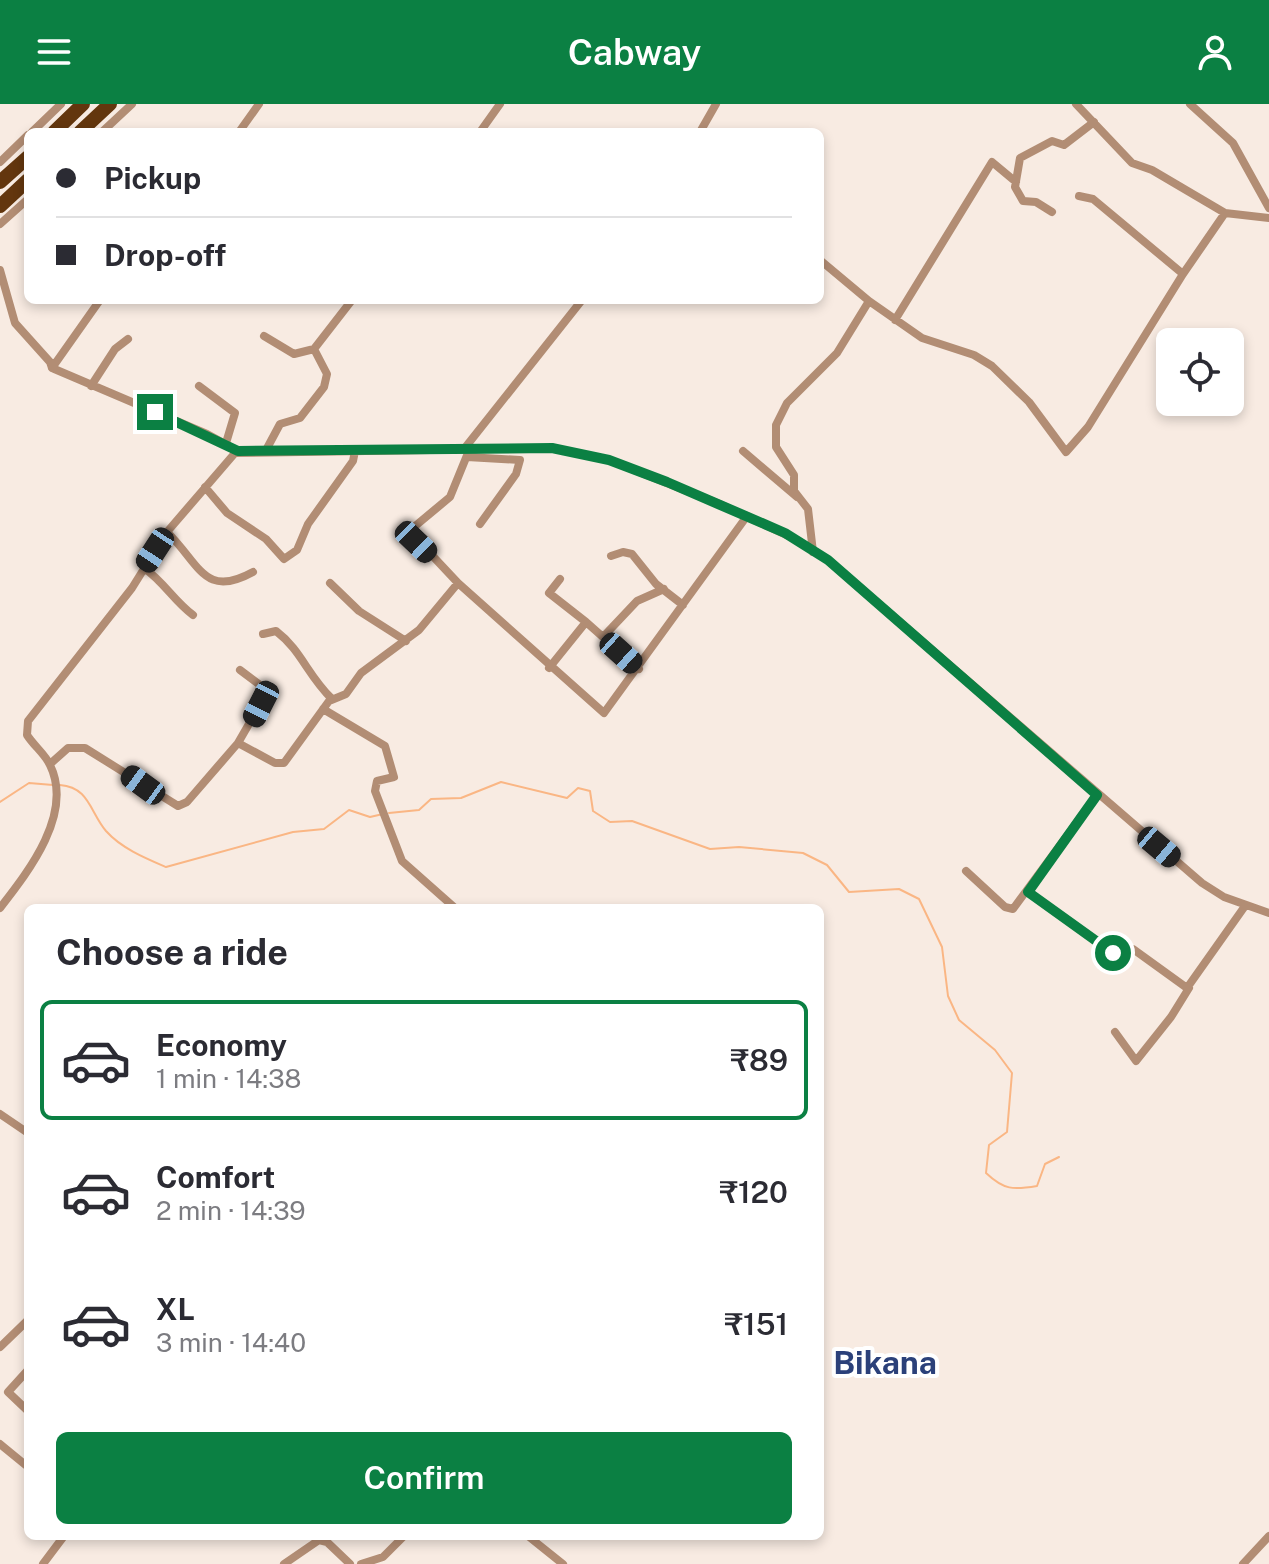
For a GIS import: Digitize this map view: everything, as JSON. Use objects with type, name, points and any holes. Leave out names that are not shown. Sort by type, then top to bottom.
[{"type":"highway","points":[[58,128],[83,104]]},
{"type":"highway","points":[[84,128],[110,104]]},
{"type":"highway","points":[[0,182],[24,161]]},
{"type":"highway","points":[[0,206],[24,184]]},
{"type":"street","points":[[36,128],[61,104]]},
{"type":"street","points":[[106,128],[132,104]]},
{"type":"street","points":[[242,128],[259,104]]},
{"type":"street","points":[[483,128],[500,104]]},
{"type":"street","points":[[702,128],[716,104]]},
{"type":"street","points":[[1076,104],[1132,163],[1152,170],[1225,213],[1269,218]]},
{"type":"street","points":[[1190,104],[1233,143],[1269,208]]},
{"type":"street","points":[[1016,182],[1024,153],[1052,141],[1069,143],[1094,122]]},
{"type":"street","points":[[0,162],[24,140]]},
{"type":"street","points":[[895,320],[992,162],[1016,182],[1023,201],[1036,202],[1052,212]]},
{"type":"street","points":[[1079,196],[1093,199],[1183,274]]},
{"type":"street","points":[[0,224],[24,203]]},
{"type":"street","points":[[824,263],[869,301],[928,341],[974,355],[992,366],[1029,402],[1066,452],[1088,427],[1183,274],[1225,213]]},
{"type":"street","points":[[0,270],[15,323],[52,368],[226,443],[238,451],[552,448],[589,455],[799,541],[844,573],[1202,883],[1245,906],[1269,913]]},
{"type":"street","points":[[798,498],[794,475],[776,447],[776,425],[787,403],[837,353],[869,301]]},
{"type":"street","points":[[52,368],[97,304]]},
{"type":"street","points":[[264,336],[294,354],[314,349],[349,304]]},
{"type":"street","points":[[579,304],[467,451],[454,492],[414,527],[412,534],[458,583],[549,668],[604,713],[639,669],[744,519]]},
{"type":"street","points":[[91,386],[115,349],[128,339]]},
{"type":"street","points":[[265,452],[277,428],[300,418],[326,382],[327,374],[314,349]]},
{"type":"street","points":[[199,386],[235,413],[226,443]]},
{"type":"street","points":[[0,908],[33,862],[53,817],[57,791],[50,764],[27,735],[28,721],[144,568],[167,532],[238,451]]},
{"type":"street","points":[[205,487],[227,513],[266,539],[284,559],[297,550],[308,524],[353,461],[355,451]]},
{"type":"street","points":[[467,451],[520,460],[516,474],[480,524]]},
{"type":"street","points":[[743,451],[808,509],[813,553]]},
{"type":"street","points":[[167,532],[212,582],[225,584],[253,572]]},
{"type":"street","points":[[611,556],[623,552],[632,554],[683,605]]},
{"type":"street","points":[[144,568],[162,581],[179,604],[193,615]]},
{"type":"street","points":[[560,579],[549,593],[639,669]]},
{"type":"street","points":[[330,583],[359,611],[406,641]]},
{"type":"street","points":[[238,743],[275,763],[284,763],[332,699],[346,694],[361,673],[406,641],[458,583]]},
{"type":"street","points":[[603,637],[637,601],[664,589]]},
{"type":"street","points":[[549,668],[586,622]]},
{"type":"street","points":[[263,634],[276,631],[296,647],[310,675],[332,699]]},
{"type":"street","points":[[50,764],[68,748],[85,748],[171,805],[181,806],[238,743],[268,691],[240,670]]},
{"type":"street","points":[[323,709],[385,746],[394,777],[377,781],[375,791],[402,861],[450,904]]},
{"type":"street","points":[[966,871],[1010,909],[1028,892],[1097,795]]},
{"type":"street","points":[[1028,892],[1113,953],[1133,949],[1189,988]]},
{"type":"street","points":[[1115,1032],[1136,1061],[1245,906]]},
{"type":"street","points":[[0,1114],[24,1130]]},
{"type":"street","points":[[0,1347],[24,1324]]},
{"type":"street","points":[[24,1374],[8,1392],[24,1407]]},
{"type":"street","points":[[0,1444],[24,1464]]},
{"type":"street","points":[[1243,1564],[1269,1536]]},
{"type":"street","points":[[46,1563],[61,1540]]},
{"type":"street","points":[[284,1564],[319,1540],[327,1542],[350,1564]]},
{"type":"street","points":[[361,1564],[383,1557],[400,1540]]},
{"type":"street","points":[[533,1540],[563,1564]]},
{"type":"waterway","points":[[389,813],[419,810],[431,799],[461,798],[501,782],[567,798],[578,788],[590,791],[593,811],[610,822],[632,821],[710,849],[739,847],[803,853],[827,865],[849,892],[899,889],[919,899],[942,947],[948,996],[959,1020],[995,1050],[1012,1073],[1007,1132],[989,1145],[986,1173],[1009,1187],[1037,1186],[1045,1164],[1059,1157]]},
{"type":"waterway","points":[[0,802],[29,783],[53,785]]},
{"type":"waterway","points":[[60,785],[83,795],[106,831],[119,843],[166,867],[293,832],[324,829],[349,810],[370,817],[383,814]]},
{"type":"district","name":"Bikana","points":[[885,1363]]},
{"type":"route","points":[[155,412],[238,451],[281,453],[534,447],[589,455],[685,489],[810,547],[813,553],[844,573],[1097,795],[1028,892],[1113,953]]}]
